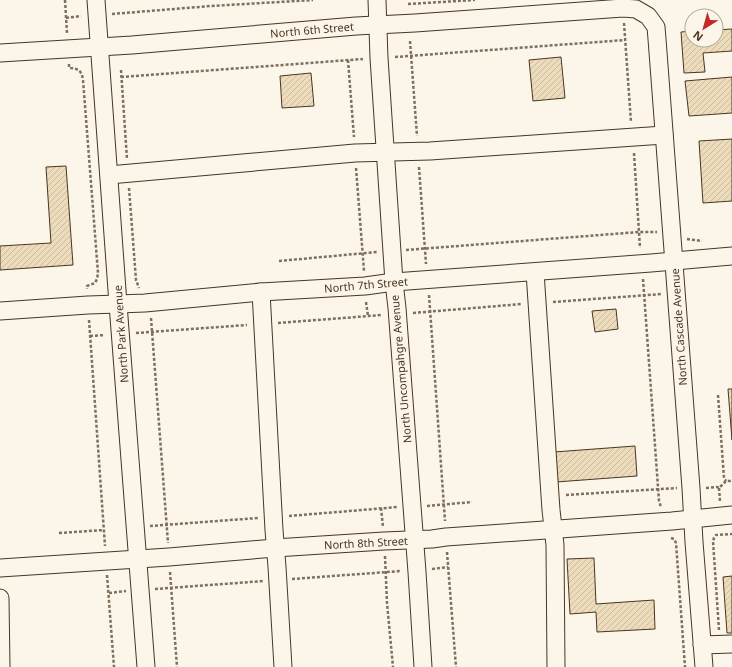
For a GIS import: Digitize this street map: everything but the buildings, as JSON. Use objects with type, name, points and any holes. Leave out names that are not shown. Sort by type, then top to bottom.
[{"type":"street","name":"North Uncompahgre Avenue","points":[[377,0],[394,282],[398,313],[423,667]]},
{"type":"street","name":"North Cascade Avenue","points":[[623,8],[636,9],[645,6],[648,16],[656,28],[704,667]]},
{"type":"street","name":"North Park Avenue","points":[[97,8],[146,667]]},
{"type":"street","name":"North 6th Street","points":[[0,53],[100,47],[378,25],[623,8]]},
{"type":"street","points":[[109,175],[355,153],[418,152],[664,135]]},
{"type":"street","name":"North 7th Street","points":[[0,311],[88,304],[145,303],[261,292],[365,286],[394,282],[732,256]]},
{"type":"street","points":[[535,272],[550,496],[555,545],[556,667]]},
{"type":"street","points":[[261,292],[283,667]]},
{"type":"street","name":"North 8th Street","points":[[0,568],[169,557],[275,548],[432,539],[732,515]]},
{"type":"street","points":[[0,598],[2,667]]},
{"type":"street","points":[[702,645],[726,644]]},
{"type":"path","points":[[65,0],[69,68],[79,70],[83,80],[98,273],[95,283],[87,286],[114,667]]},
{"type":"path","points":[[66,18],[97,8],[211,6],[312,0]]},
{"type":"path","points":[[408,0],[408,5],[476,0]]},
{"type":"path","points":[[623,8],[641,254]]},
{"type":"path","points":[[392,57],[625,40]]},
{"type":"path","points":[[410,41],[427,270]]},
{"type":"path","points":[[122,77],[368,58]]},
{"type":"path","points":[[348,60],[368,316]]},
{"type":"path","points":[[121,70],[136,280],[151,317],[177,667]]},
{"type":"path","points":[[401,250],[640,232],[662,233]]},
{"type":"path","points":[[684,238],[705,241]]},
{"type":"path","points":[[279,261],[381,251]]},
{"type":"path","points":[[642,274],[658,489],[659,501],[661,505],[662,539],[672,538],[676,543],[685,667]]},
{"type":"path","points":[[428,290],[456,667]]},
{"type":"path","points":[[152,331],[676,293]]},
{"type":"path","points":[[718,395],[724,478],[726,481]]},
{"type":"path","points":[[550,496],[658,489],[719,488],[726,481],[732,481]]},
{"type":"path","points":[[166,525],[472,502]]},
{"type":"path","points":[[381,508],[392,667]]},
{"type":"path","points":[[59,533],[104,530]]},
{"type":"path","points":[[726,644],[713,541],[716,535],[732,534]]}]
